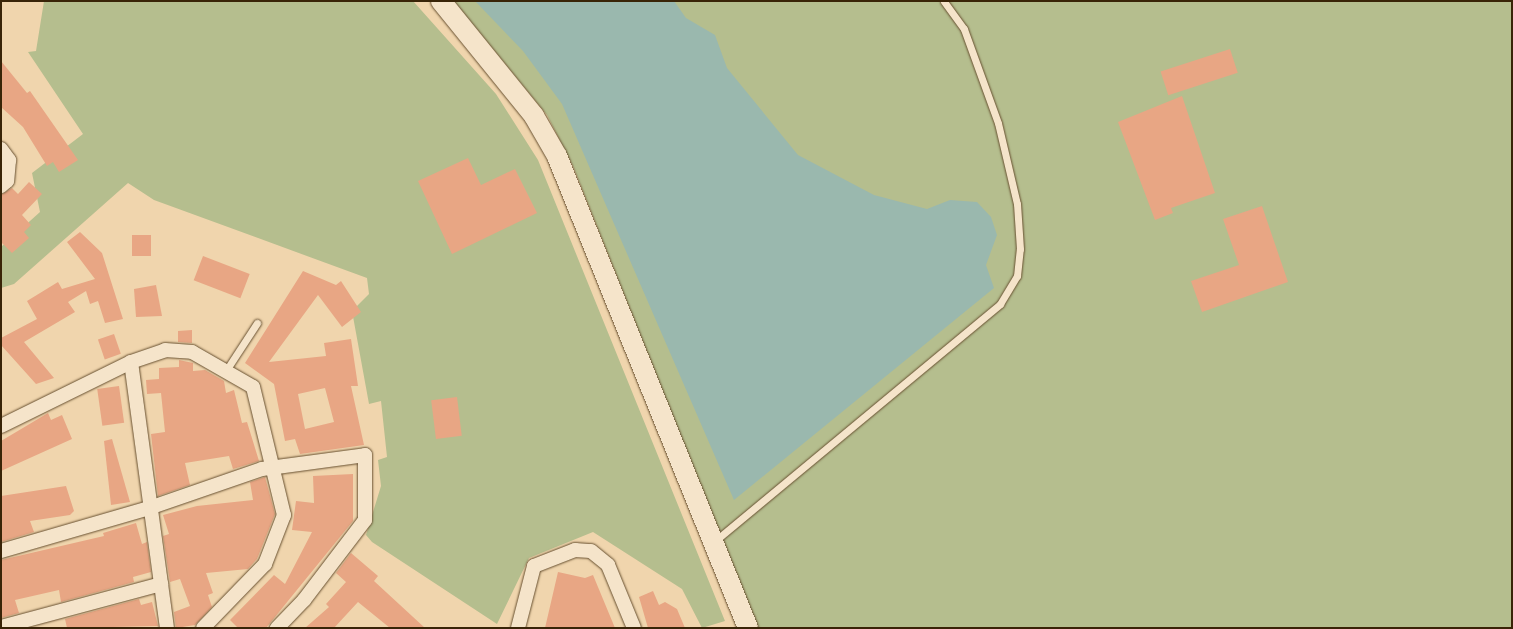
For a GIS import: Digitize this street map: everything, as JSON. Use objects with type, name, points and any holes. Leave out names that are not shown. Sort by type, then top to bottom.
[{"type":"street","points":[[441,1],[534,116],[557,156],[748,628]]},
{"type":"street","points":[[1,149],[9,160],[7,181],[1,186]]},
{"type":"street","points":[[1,426],[131,362],[165,350],[192,352],[227,369],[253,387],[284,515],[265,564],[202,628]]},
{"type":"street","points":[[131,362],[168,628]]},
{"type":"street","points":[[1,551],[274,469],[365,455],[365,520],[304,600],[277,628]]},
{"type":"street","points":[[518,628],[534,566],[575,550],[602,556],[634,628]]},
{"type":"street","points":[[1,627],[161,584]]},
{"type":"street","points":[[624,628],[628,613]]},
{"type":"lane","points":[[714,542],[1000,304],[1017,276],[1020,249],[1017,204],[998,123],[964,29],[944,1]]},
{"type":"lane","points":[[227,369],[257,323]]},
{"type":"green space","points":[[44,1],[413,1],[496,94],[538,160],[725,621],[702,628],[682,589],[593,532],[529,558],[497,624],[372,542],[366,535],[381,486],[378,460],[387,457],[381,401],[369,404],[352,311],[369,294],[367,278],[154,200],[128,183],[14,284],[1,288],[1,247],[40,212],[32,173],[83,134],[28,52],[36,51]]},
{"type":"green space","points":[[454,1],[1512,1],[1512,628],[757,628],[573,166],[547,115]]},
{"type":"water","points":[[475,1],[674,1],[686,18],[715,35],[727,68],[798,155],[874,195],[927,209],[950,200],[977,202],[991,217],[997,235],[986,265],[994,288],[734,500],[562,104],[523,51]]},
{"type":"building","points":[[1230,49],[1238,73],[1168,95],[1161,72]]},
{"type":"building","points":[[1,61],[27,93],[30,91],[78,160],[59,172],[53,162],[47,166],[23,127],[1,107]]},
{"type":"building","points":[[1182,96],[1215,193],[1171,208],[1173,213],[1155,220],[1118,122]]},
{"type":"building","points":[[468,158],[481,185],[515,169],[537,213],[452,254],[418,181]]},
{"type":"building","points":[[29,182],[42,194],[22,215],[31,225],[24,232],[29,238],[12,253],[1,242],[1,195],[12,188],[18,194]]},
{"type":"building","points":[[1262,206],[1288,282],[1202,312],[1191,281],[1239,265],[1223,219]]},
{"type":"building","points":[[80,232],[102,253],[123,319],[105,323],[98,301],[90,304],[86,291],[68,302],[75,312],[24,342],[54,378],[36,384],[1,345],[1,338],[37,319],[27,301],[58,282],[62,289],[95,279],[67,242]]},
{"type":"building","points":[[132,235],[151,235],[151,256],[132,256]]},
{"type":"building","points":[[203,256],[250,274],[240,298],[194,280]]},
{"type":"building","points":[[303,271],[336,285],[341,281],[361,312],[342,327],[318,295],[269,362],[326,356],[324,343],[351,339],[358,386],[351,386],[364,445],[300,454],[295,439],[285,441],[274,384],[245,363]],"holes":[[[325,388],[334,422],[305,429],[298,394]]]},
{"type":"building","points":[[156,285],[162,316],[136,317],[134,289]]},
{"type":"building","points":[[192,330],[192,343],[178,342],[178,331]]},
{"type":"building","points":[[114,334],[121,354],[105,359],[98,340]]},
{"type":"building","points":[[179,360],[193,363],[193,371],[205,370],[224,381],[226,393],[234,390],[242,423],[247,422],[259,461],[233,469],[229,456],[185,463],[190,485],[158,496],[151,434],[165,432],[161,393],[147,394],[146,380],[159,379],[159,368],[179,367]]},
{"type":"building","points":[[119,386],[124,423],[102,426],[97,389]]},
{"type":"building","points":[[457,397],[462,436],[436,439],[431,400]]},
{"type":"building","points":[[48,413],[51,420],[62,415],[72,439],[1,471],[1,441]]},
{"type":"building","points":[[112,439],[130,502],[111,505],[104,441]]},
{"type":"building","points":[[353,474],[353,521],[266,628],[238,628],[230,620],[274,575],[285,584],[312,532],[292,530],[296,501],[314,503],[313,476]]},
{"type":"building","points":[[265,477],[275,514],[257,559],[248,569],[206,573],[213,593],[208,595],[212,607],[195,625],[176,628],[174,612],[190,606],[180,579],[170,582],[163,536],[169,534],[163,515],[197,506],[253,500],[250,482]]},
{"type":"building","points":[[66,486],[74,511],[70,515],[30,521],[34,532],[1,542],[1,496]]},
{"type":"building","points":[[136,523],[142,544],[147,542],[151,572],[133,577],[134,582],[61,602],[59,590],[15,600],[19,613],[1,618],[1,560],[104,536],[103,533]]},
{"type":"building","points":[[351,553],[378,576],[374,581],[425,628],[390,628],[358,602],[334,628],[305,628],[329,607],[326,604],[346,582],[336,573]]},
{"type":"building","points":[[558,572],[585,578],[593,575],[615,628],[545,628]]},
{"type":"building","points":[[653,591],[659,605],[665,602],[677,609],[685,628],[648,628],[639,597]]},
{"type":"building","points":[[139,599],[141,605],[152,602],[158,626],[67,628],[65,619]]}]
